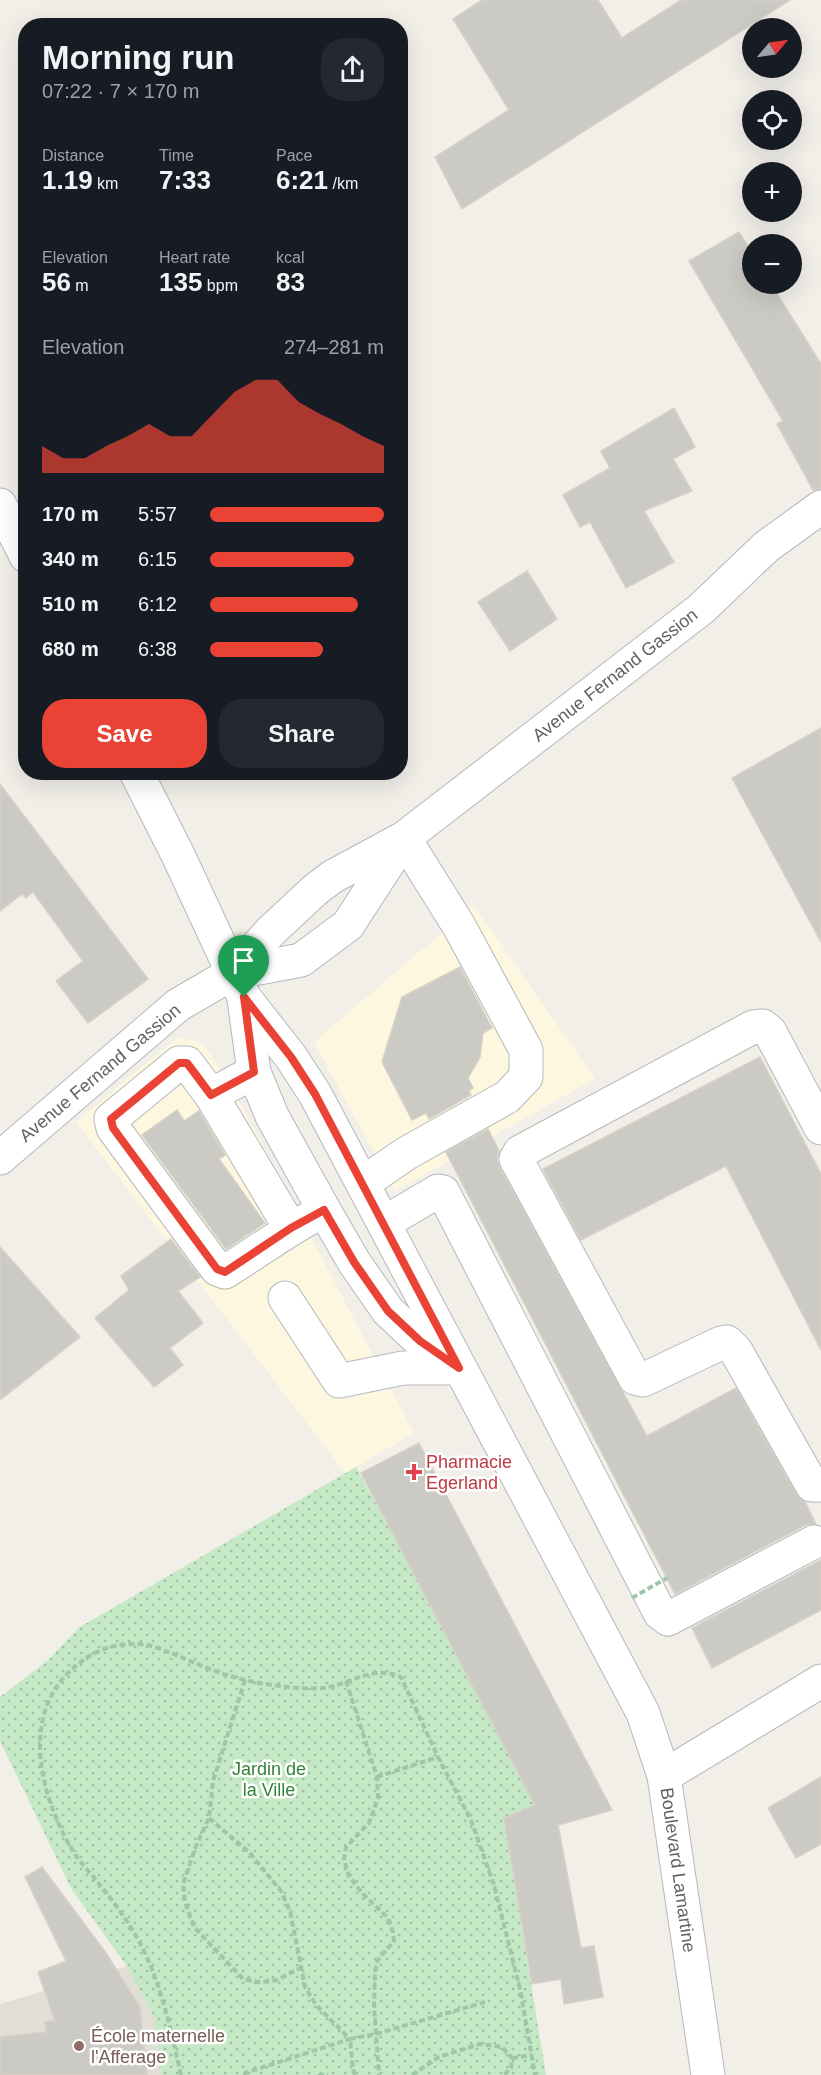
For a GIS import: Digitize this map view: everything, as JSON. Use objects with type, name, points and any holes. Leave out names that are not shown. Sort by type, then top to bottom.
[{"type":"street","points":[[0,505],[18,540]]},
{"type":"street","name":"Avenue Fernand Gassion","points":[[238,985],[271,931],[315,890],[332,877],[404,838],[701,609],[766,547],[821,507]]},
{"type":"street","points":[[140,780],[178,855],[238,985],[315,1094],[643,1713],[664,1776]]},
{"type":"street","points":[[363,1183],[407,1154],[507,1097],[526,1077],[526,1050],[459,926],[404,838]]},
{"type":"street","name":"Avenue Fernand Gassion","points":[[0,1158],[178,1005],[238,985],[301,960],[348,925],[404,838]]},
{"type":"street","points":[[238,985],[254,1072],[272,1116],[354,1262],[388,1311],[420,1341],[459,1368]]},
{"type":"street","points":[[821,1128],[770,1032],[763,1026],[753,1027],[520,1152],[516,1159],[635,1378],[643,1380],[727,1342],[736,1351],[813,1485],[821,1485]]},
{"type":"street","points":[[291,1228],[211,1095],[187,1063],[179,1063],[111,1119],[113,1128],[217,1269],[225,1272],[291,1228],[324,1210]]},
{"type":"street","points":[[211,1095],[254,1072]]},
{"type":"street","points":[[384,1223],[438,1191],[443,1191],[660,1613],[668,1619],[813,1542]]},
{"type":"street","points":[[285,1298],[339,1381],[403,1368],[459,1368]]},
{"type":"street","name":"Boulevard Lamartine","points":[[708,2075],[664,1776],[821,1681]]},
{"type":"path","points":[[632,1598],[667,1578]]},
{"type":"path","points":[[181,2075],[168,2016],[145,1954],[124,1916],[75,1854],[54,1812],[39,1744],[44,1713],[58,1684],[79,1661],[99,1650],[123,1644],[149,1645],[236,1678],[290,1686],[323,1688],[369,1674],[389,1672],[401,1677],[438,1757],[471,1820],[494,1885],[520,1989],[535,2075]]},
{"type":"path","points":[[245,1680],[213,1781],[209,1818],[196,1846],[183,1884],[185,1902],[194,1927],[243,1979],[258,1982],[277,1980],[302,1967]]},
{"type":"path","points":[[346,1681],[377,1777],[378,1798],[369,1823],[346,1847],[344,1860],[349,1876],[362,1893],[388,1918],[394,1941],[377,1961],[375,1973],[379,2075]]},
{"type":"path","points":[[377,1777],[438,1757]]},
{"type":"path","points":[[209,1818],[250,1853],[281,1891],[290,1911],[305,1987],[316,2006],[350,2039],[355,2075]]},
{"type":"path","points":[[245,2075],[245,2073],[350,2039],[376,2034],[485,2002]]},
{"type":"path","points":[[412,2075],[439,2057],[480,2044],[502,2047],[512,2058],[511,2068],[504,2075]]},
{"type":"path","points":[[512,2058],[532,2055]]},
{"type":"path","points":[[318,2075],[328,2075]]},
{"type":"shaded area","points":[[474,905],[595,1079],[395,1191],[314,1042]]},
{"type":"shaded area","points":[[178,1037],[203,1043],[230,1084],[414,1433],[345,1473],[76,1122]]},
{"type":"shaded area","name":"École maternelle l'Afferage","points":[[127,1966],[154,2017],[161,2075],[0,2075],[0,2004]]},
{"type":"green space","name":"Jardin de la Ville","points":[[356,1467],[538,1804],[504,1820],[546,2075],[161,2075],[154,2017],[127,1966],[72,1890],[0,1741],[0,1697],[48,1660],[80,1627]]},
{"type":"building","points":[[482,0],[598,0],[622,38],[681,0],[790,0],[762,18],[742,18],[742,31],[462,209],[435,157],[509,110],[453,19]]},
{"type":"building","points":[[739,232],[742,237],[742,294],[777,294],[821,364],[821,489],[813,490],[777,424],[783,421],[689,261]]},
{"type":"building","points":[[674,408],[695,447],[673,459],[692,491],[644,511],[674,562],[626,588],[590,522],[580,527],[563,495],[610,468],[601,451]]},
{"type":"building","points":[[527,571],[557,619],[510,651],[478,602]]},
{"type":"building","points":[[821,728],[821,942],[732,778]]},
{"type":"building","points":[[0,784],[148,979],[88,1023],[56,981],[83,961],[33,892],[26,898],[22,894],[0,911]]},
{"type":"building","points":[[460,967],[492,1028],[483,1033],[480,1057],[468,1078],[473,1088],[469,1091],[471,1095],[429,1119],[426,1113],[412,1120],[382,1062],[402,997]]},
{"type":"building","points":[[760,1057],[821,1174],[821,1350],[726,1166],[581,1240],[543,1169]]},
{"type":"building","points":[[177,1110],[184,1121],[199,1111],[225,1155],[219,1159],[265,1223],[226,1249],[142,1135]]},
{"type":"building","points":[[488,1129],[499,1151],[497,1159],[500,1168],[647,1436],[736,1388],[796,1494],[805,1502],[816,1524],[805,1525],[675,1594],[446,1152]]},
{"type":"building","points":[[171,1239],[200,1277],[178,1291],[203,1323],[170,1348],[183,1365],[154,1387],[95,1318],[129,1290],[121,1276]]},
{"type":"building","points":[[0,1247],[80,1337],[0,1400]]},
{"type":"building","points":[[419,1443],[612,1810],[558,1825],[581,1948],[594,1946],[603,1997],[564,2004],[561,1979],[532,1984],[504,1818],[535,1805],[361,1473]]},
{"type":"building","points":[[821,1560],[821,1610],[712,1668],[692,1628]]},
{"type":"building","points":[[821,1777],[821,1844],[796,1858],[768,1808]]},
{"type":"building","name":"École maternelle l'Afferage","points":[[42,1867],[106,1953],[140,2007],[147,2075],[0,2075],[0,2037],[46,2032],[45,2022],[55,2021],[38,1972],[66,1961],[25,1877]]},
{"type":"place","name":"Pharmacie Egerland","points":[[414,1472]]},
{"type":"place","name":"École maternelle l'Afferage","points":[[79,2046]]},
{"type":"route","points":[[244,997],[291,1057],[315,1094],[459,1368],[420,1341],[388,1311],[354,1262],[324,1210],[291,1228],[225,1272],[217,1269],[113,1128],[111,1119],[179,1063],[187,1063],[211,1095],[254,1072],[244,997]]}]
